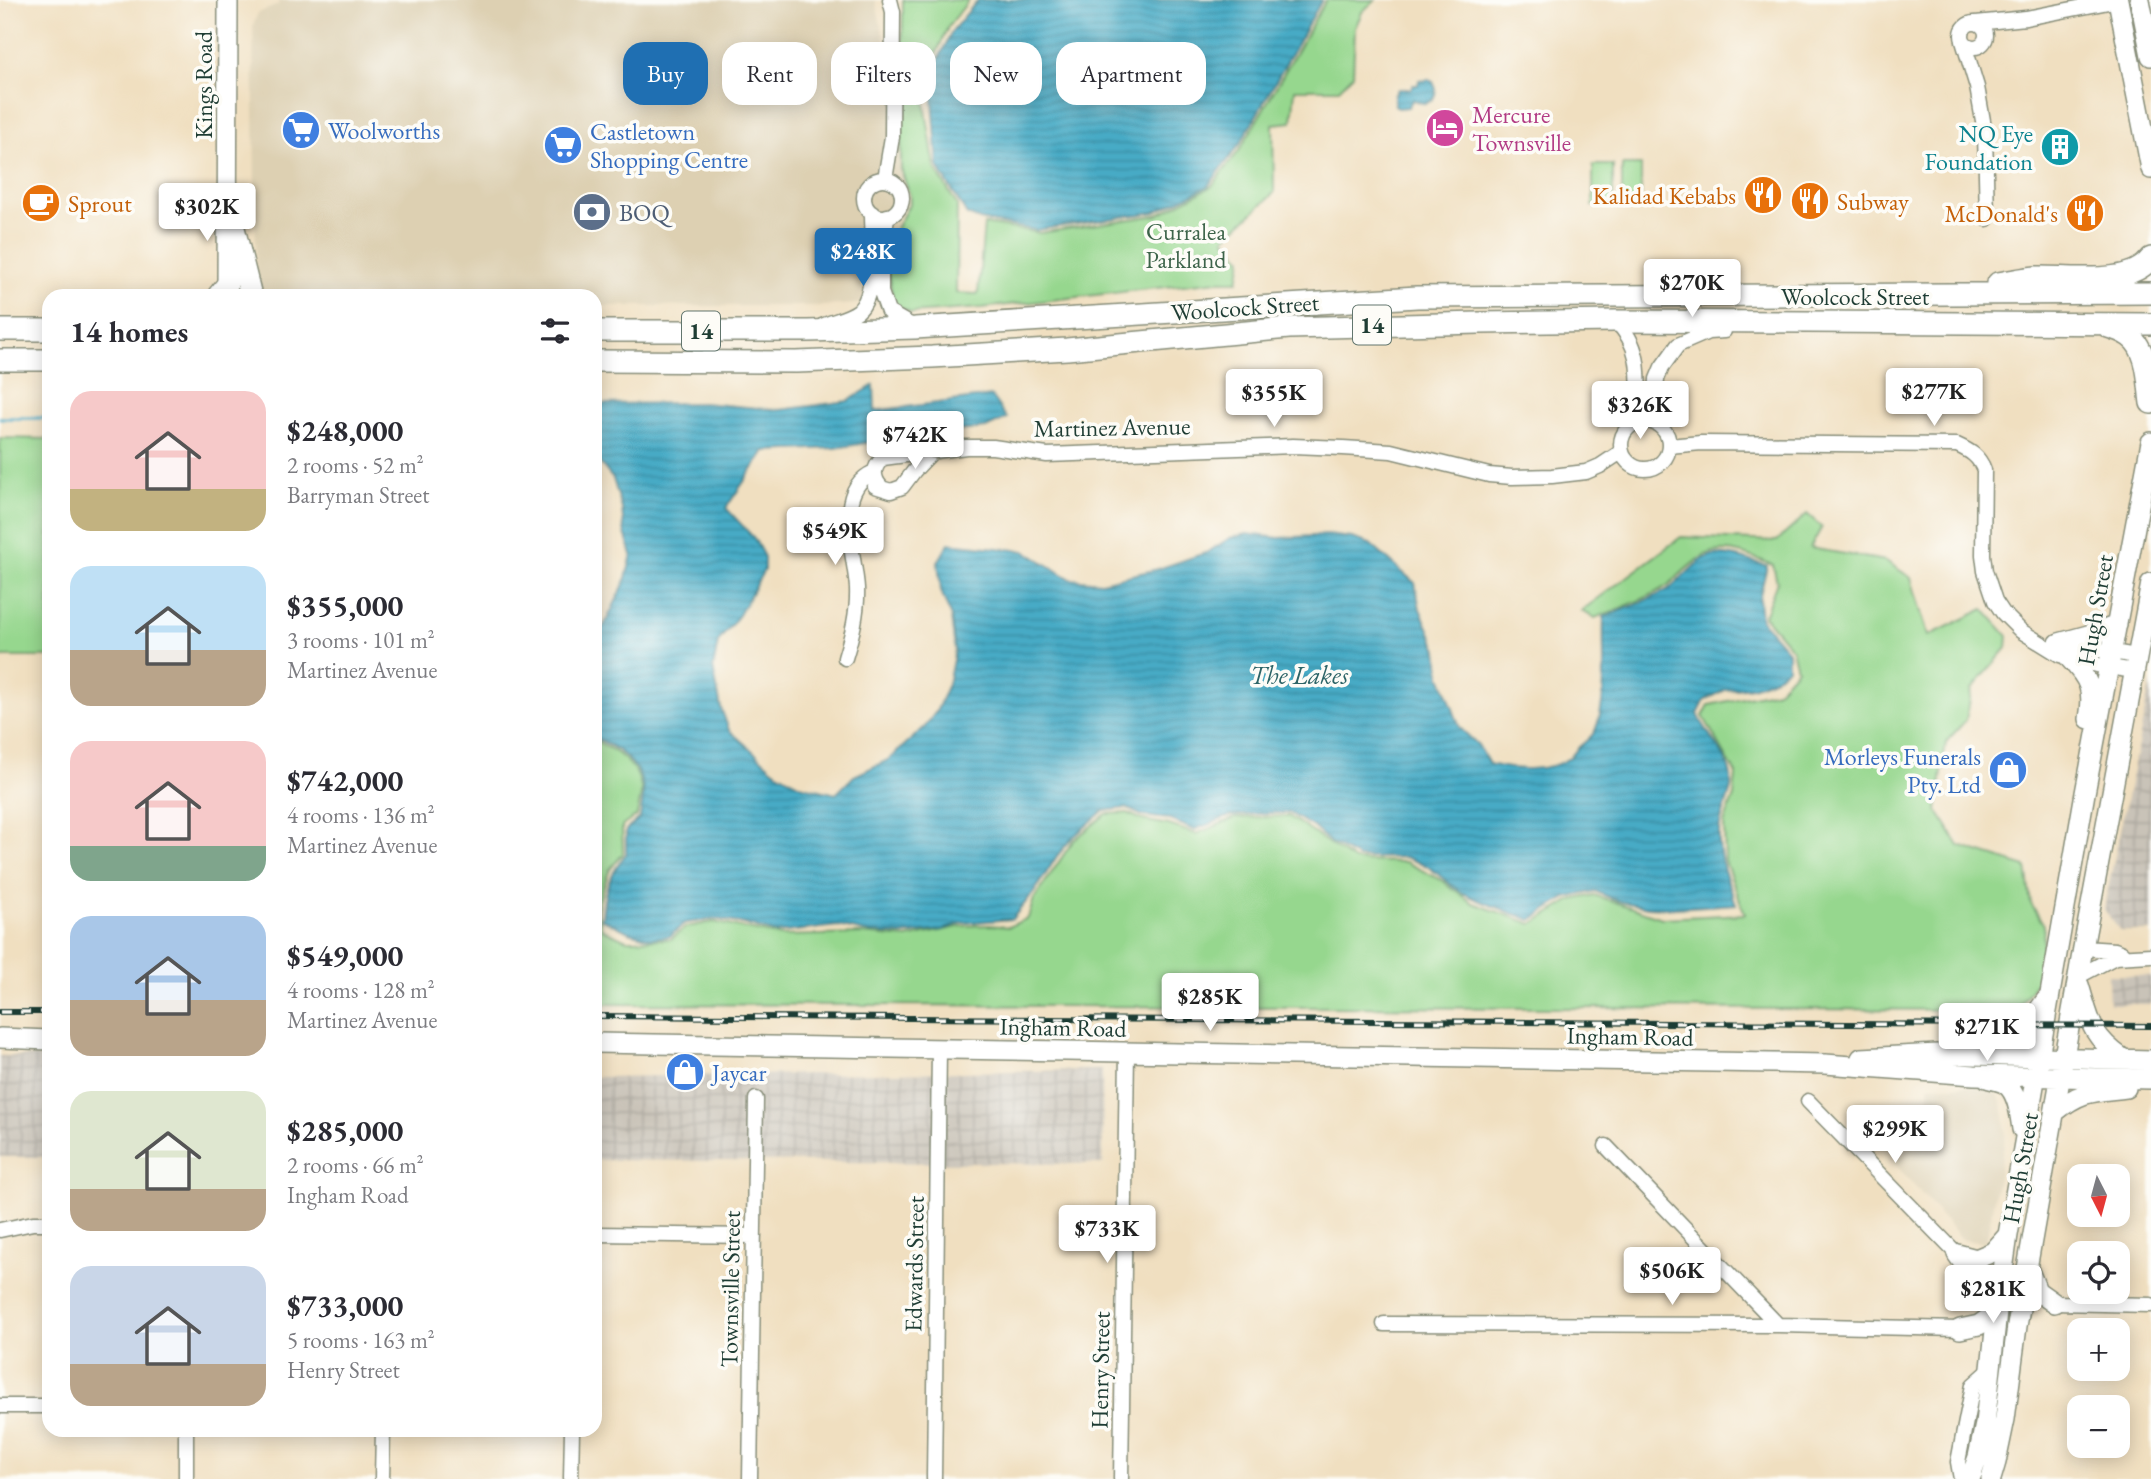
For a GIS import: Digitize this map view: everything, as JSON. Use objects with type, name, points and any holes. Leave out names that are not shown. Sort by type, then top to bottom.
[{"type":"main road","name":"Kings Road","points":[[224,289],[228,0]]},
{"type":"main road","points":[[2118,0],[2151,169]]},
{"type":"main road","points":[[2140,0],[2151,57]]},
{"type":"main road","points":[[227,200],[249,289]]},
{"type":"main road","points":[[1934,294],[2033,277],[2121,275],[2137,270],[2151,258]]},
{"type":"main road","name":"Woolcock Street","points":[[602,331],[915,328],[1378,298],[2151,293]]},
{"type":"main road","points":[[0,319],[42,319]]},
{"type":"main road","name":"Woolcock Street","points":[[602,361],[796,362],[932,357],[1067,349],[1289,328],[1615,321],[2151,324]]},
{"type":"main road","points":[[2100,323],[2128,335],[2136,343],[2145,360],[2151,403]]},
{"type":"main road","points":[[0,330],[42,330]]},
{"type":"main road","points":[[0,360],[42,360]]},
{"type":"main road","name":"Hugh Street","points":[[1970,1479],[1985,1424],[2008,1235],[2085,793],[2151,442]]},
{"type":"main road","name":"Hugh Street","points":[[1990,1479],[2005,1419],[2027,1267],[2151,583]]},
{"type":"main road","points":[[2085,793],[2083,761],[2092,695],[2089,683],[2057,648],[2117,625]]},
{"type":"main road","points":[[2057,952],[2083,948]]},
{"type":"main road","points":[[2078,978],[2091,1026],[2099,1038],[2122,1058]]},
{"type":"main road","points":[[1879,1057],[1900,1045],[1995,1042],[2007,1039],[2027,1026],[2049,996]]},
{"type":"main road","points":[[0,1038],[42,1039]]},
{"type":"main road","name":"Ingham Road","points":[[602,1043],[1825,1064],[1974,1075],[2037,1066],[2064,1057],[2151,1060]]},
{"type":"main road","name":"Ingham Road","points":[[1825,1064],[1879,1057],[1938,1054],[2037,1066],[2061,1076],[2151,1081]]},
{"type":"main road","points":[[1974,1075],[2005,1083],[2010,1089],[2018,1108],[2025,1144]]},
{"type":"main road","points":[[2055,1112],[2082,1094],[2137,1087],[2151,1081]]},
{"type":"main road","points":[[1957,1254],[1976,1259],[1993,1252],[2008,1235]]},
{"type":"main road","points":[[1957,1254],[1997,1312],[1979,1325],[1960,1329]]},
{"type":"main road","points":[[2027,1267],[2037,1291],[2054,1303]]},
{"type":"main road","points":[[2017,1326],[2030,1311],[2054,1303]]},
{"type":"main road","points":[[1960,1329],[1982,1342],[1991,1363]]},
{"type":"street","points":[[885,179],[892,124],[890,0]]},
{"type":"street","points":[[1987,219],[1985,132],[1977,87],[1962,34],[1965,27],[2118,0]]},
{"type":"street","points":[[1964,41],[1970,46],[2026,18]]},
{"type":"street","points":[[1976,23],[1983,27],[1977,87]]},
{"type":"street","points":[[880,215],[898,209],[902,197],[897,184],[885,179],[874,181],[866,189],[864,201],[880,215],[881,292],[888,312],[915,328]]},
{"type":"street","points":[[808,331],[848,316],[859,310],[864,302],[871,279],[880,215]]},
{"type":"street","points":[[1615,321],[1633,343],[1636,355],[1638,421]]},
{"type":"street","points":[[1654,422],[1657,379],[1678,345],[1708,332],[1763,330],[1820,322]]},
{"type":"street","points":[[1638,421],[1654,422],[1666,433],[1669,446],[1664,460],[1649,469],[1632,465],[1625,460],[1622,452],[1620,443],[1623,435],[1630,425],[1638,421]]},
{"type":"street","points":[[1669,446],[1701,443],[1957,445],[1967,449],[1981,462],[1984,470],[1983,555],[1989,586],[1995,601],[2009,619],[2021,631],[2057,648],[2136,664]]},
{"type":"street","name":"Martinez Avenue","points":[[894,456],[966,446],[1047,455],[1293,446],[1391,451],[1489,475],[1512,477],[1586,472],[1622,452]]},
{"type":"street","points":[[856,489],[873,486],[897,490],[932,452]]},
{"type":"street","points":[[881,487],[874,472],[883,458],[894,456],[904,461],[908,478]]},
{"type":"street","points":[[845,658],[856,612],[857,586],[850,548],[849,514],[852,498],[860,481],[874,472]]},
{"type":"street","points":[[2083,948],[2115,950],[2127,955]]},
{"type":"street","points":[[2078,978],[2107,959],[2127,955],[2151,955]]},
{"type":"street","name":"Edwards Street","points":[[934,1479],[939,1049]]},
{"type":"street","name":"Henry Street","points":[[1121,1479],[1127,1052]]},
{"type":"street","name":"Townsville Street","points":[[750,1479],[755,1099]]},
{"type":"street","points":[[1808,1101],[1957,1254]]},
{"type":"street","points":[[1606,1146],[1778,1325]]},
{"type":"street","points":[[0,1230],[42,1223]]},
{"type":"street","points":[[602,1234],[754,1236]]},
{"type":"street","points":[[2054,1303],[2151,1305]]},
{"type":"street","points":[[1384,1324],[1778,1325],[1960,1329]]},
{"type":"street","points":[[1961,1479],[1958,1462],[1973,1385],[1991,1363]]},
{"type":"street","points":[[0,1406],[42,1406]]},
{"type":"street","points":[[186,1437],[186,1479]]},
{"type":"street","points":[[382,1479],[383,1437]]},
{"type":"street","points":[[571,1479],[572,1437]]},
{"type":"shaded area","name":"Castletown Shopping Centre","points":[[279,0],[875,0],[885,42],[831,42],[831,105],[900,105],[923,201],[921,300],[823,306],[602,306],[602,289],[258,289],[253,25],[258,13],[278,5]]},
{"type":"shaded area","points":[[2151,682],[2151,931],[2120,931],[2104,909]]},
{"type":"shaded area","points":[[2108,975],[2151,976],[2151,1004],[2109,1004]]},
{"type":"shaded area","points":[[0,1056],[42,1057],[42,1157],[0,1157]]},
{"type":"shaded area","points":[[1102,1070],[1103,1164],[602,1160],[602,1077]]},
{"type":"shaded area","points":[[1929,1086],[1982,1086],[1996,1093],[2002,1102],[2006,1133],[1986,1243],[1963,1240],[1894,1163],[1929,1130]]},
{"type":"green space","name":"Curralea Parkland","points":[[903,0],[969,0],[948,27],[936,54],[936,42],[903,42]]},
{"type":"green space","name":"Curralea Parkland","points":[[1326,0],[1375,0],[1362,12],[1355,28],[1353,75],[1339,89],[1295,89],[1292,122],[1273,124],[1274,193],[1225,238],[1242,259],[1238,281],[911,313],[894,304],[888,273],[897,227],[910,203],[901,169],[902,105],[925,105],[935,168],[957,205],[956,293],[978,294],[984,224],[1040,233],[1157,215],[1212,186],[1241,148]]},
{"type":"green space","points":[[1593,165],[1613,165],[1613,205],[1593,206]]},
{"type":"green space","points":[[1622,165],[1641,165],[1641,206],[1622,206]]},
{"type":"green space","points":[[0,438],[42,439],[42,657],[0,657]]},
{"type":"green space","points":[[1807,514],[1822,527],[1810,548],[1886,561],[1911,578],[1928,636],[1984,609],[2008,636],[2007,648],[1972,689],[1966,720],[1946,742],[1937,810],[1959,846],[2026,867],[2031,904],[2044,925],[2041,976],[2016,1010],[602,1004],[602,929],[627,940],[671,939],[686,927],[714,922],[781,936],[860,934],[907,938],[963,926],[1008,927],[1028,918],[1034,899],[1073,841],[1106,814],[1128,813],[1142,820],[1196,834],[1235,818],[1289,816],[1354,861],[1406,862],[1443,881],[1473,903],[1532,924],[1572,900],[1594,895],[1662,918],[1745,914],[1725,861],[1724,824],[1734,796],[1736,774],[1703,716],[1709,705],[1777,691],[1797,669],[1792,649],[1764,616],[1777,582],[1773,565],[1737,553],[1709,553],[1666,586],[1637,602],[1595,618],[1581,611],[1681,537],[1777,541]]},
{"type":"green space","points":[[602,744],[631,765],[641,788],[637,816],[622,826],[623,854],[610,869],[602,890]]},
{"type":"water","points":[[978,0],[1322,0],[1240,144],[1208,186],[1155,212],[1036,230],[980,220],[967,215],[938,167],[933,105],[936,105],[936,69],[952,31]]},
{"type":"water","points":[[1428,79],[1436,89],[1434,98],[1425,103],[1413,99],[1408,107],[1398,108],[1395,105],[1394,96],[1398,89],[1410,89],[1413,85],[1418,85],[1419,80]]},
{"type":"water","name":"The Lakes","points":[[874,385],[875,411],[991,396],[1007,418],[986,428],[916,435],[835,448],[765,451],[726,508],[754,538],[764,557],[764,570],[739,615],[718,642],[713,668],[721,708],[729,730],[773,769],[800,785],[836,794],[854,776],[888,760],[925,727],[937,710],[948,684],[955,650],[951,617],[941,591],[938,562],[949,543],[1025,551],[1071,579],[1101,582],[1158,569],[1208,552],[1230,538],[1247,534],[1279,538],[1328,535],[1370,544],[1415,583],[1420,609],[1438,650],[1441,676],[1460,728],[1478,745],[1489,764],[1530,769],[1551,766],[1569,758],[1595,731],[1602,704],[1604,617],[1668,590],[1697,563],[1708,557],[1725,555],[1767,566],[1759,599],[1761,620],[1788,651],[1788,667],[1773,679],[1752,687],[1725,690],[1705,700],[1698,714],[1728,764],[1730,772],[1730,793],[1721,818],[1719,845],[1736,904],[1648,907],[1618,901],[1595,891],[1566,898],[1531,920],[1461,892],[1427,866],[1405,857],[1358,858],[1331,843],[1313,827],[1290,813],[1230,816],[1194,830],[1169,819],[1143,816],[1126,808],[1103,811],[1071,839],[1012,919],[962,923],[943,930],[902,935],[870,933],[838,926],[776,933],[716,919],[685,923],[670,936],[651,938],[629,932],[602,919],[608,885],[626,854],[626,830],[640,818],[643,792],[641,780],[632,764],[619,751],[602,742],[602,628],[625,582],[632,555],[613,479],[602,466],[602,404],[703,403],[780,410],[848,401]]},
{"type":"waterway","points":[[0,418],[42,418]]},
{"type":"railway","points":[[0,1012],[42,1012]]},
{"type":"railway","points":[[602,1016],[2151,1026]]},
{"type":"place","name":"Mercure Townsville","points":[[1445,128]]},
{"type":"place","name":"Woolworths","points":[[301,130]]},
{"type":"place","name":"Castletown Shopping Centre","points":[[563,145]]},
{"type":"place","name":"NQ Eye Foundation","points":[[2060,147]]},
{"type":"place","name":"Kalidad Kebabs","points":[[1763,195]]},
{"type":"place","name":"Subway","points":[[1810,201]]},
{"type":"place","name":"Sprout","points":[[41,203]]},
{"type":"place","name":"BOQ","points":[[592,212]]},
{"type":"place","name":"McDonald's","points":[[2085,213]]},
{"type":"place","name":"Morleys Funerals Pty. Ltd","points":[[2008,770]]},
{"type":"place","name":"Jaycar","points":[[685,1072]]}]
